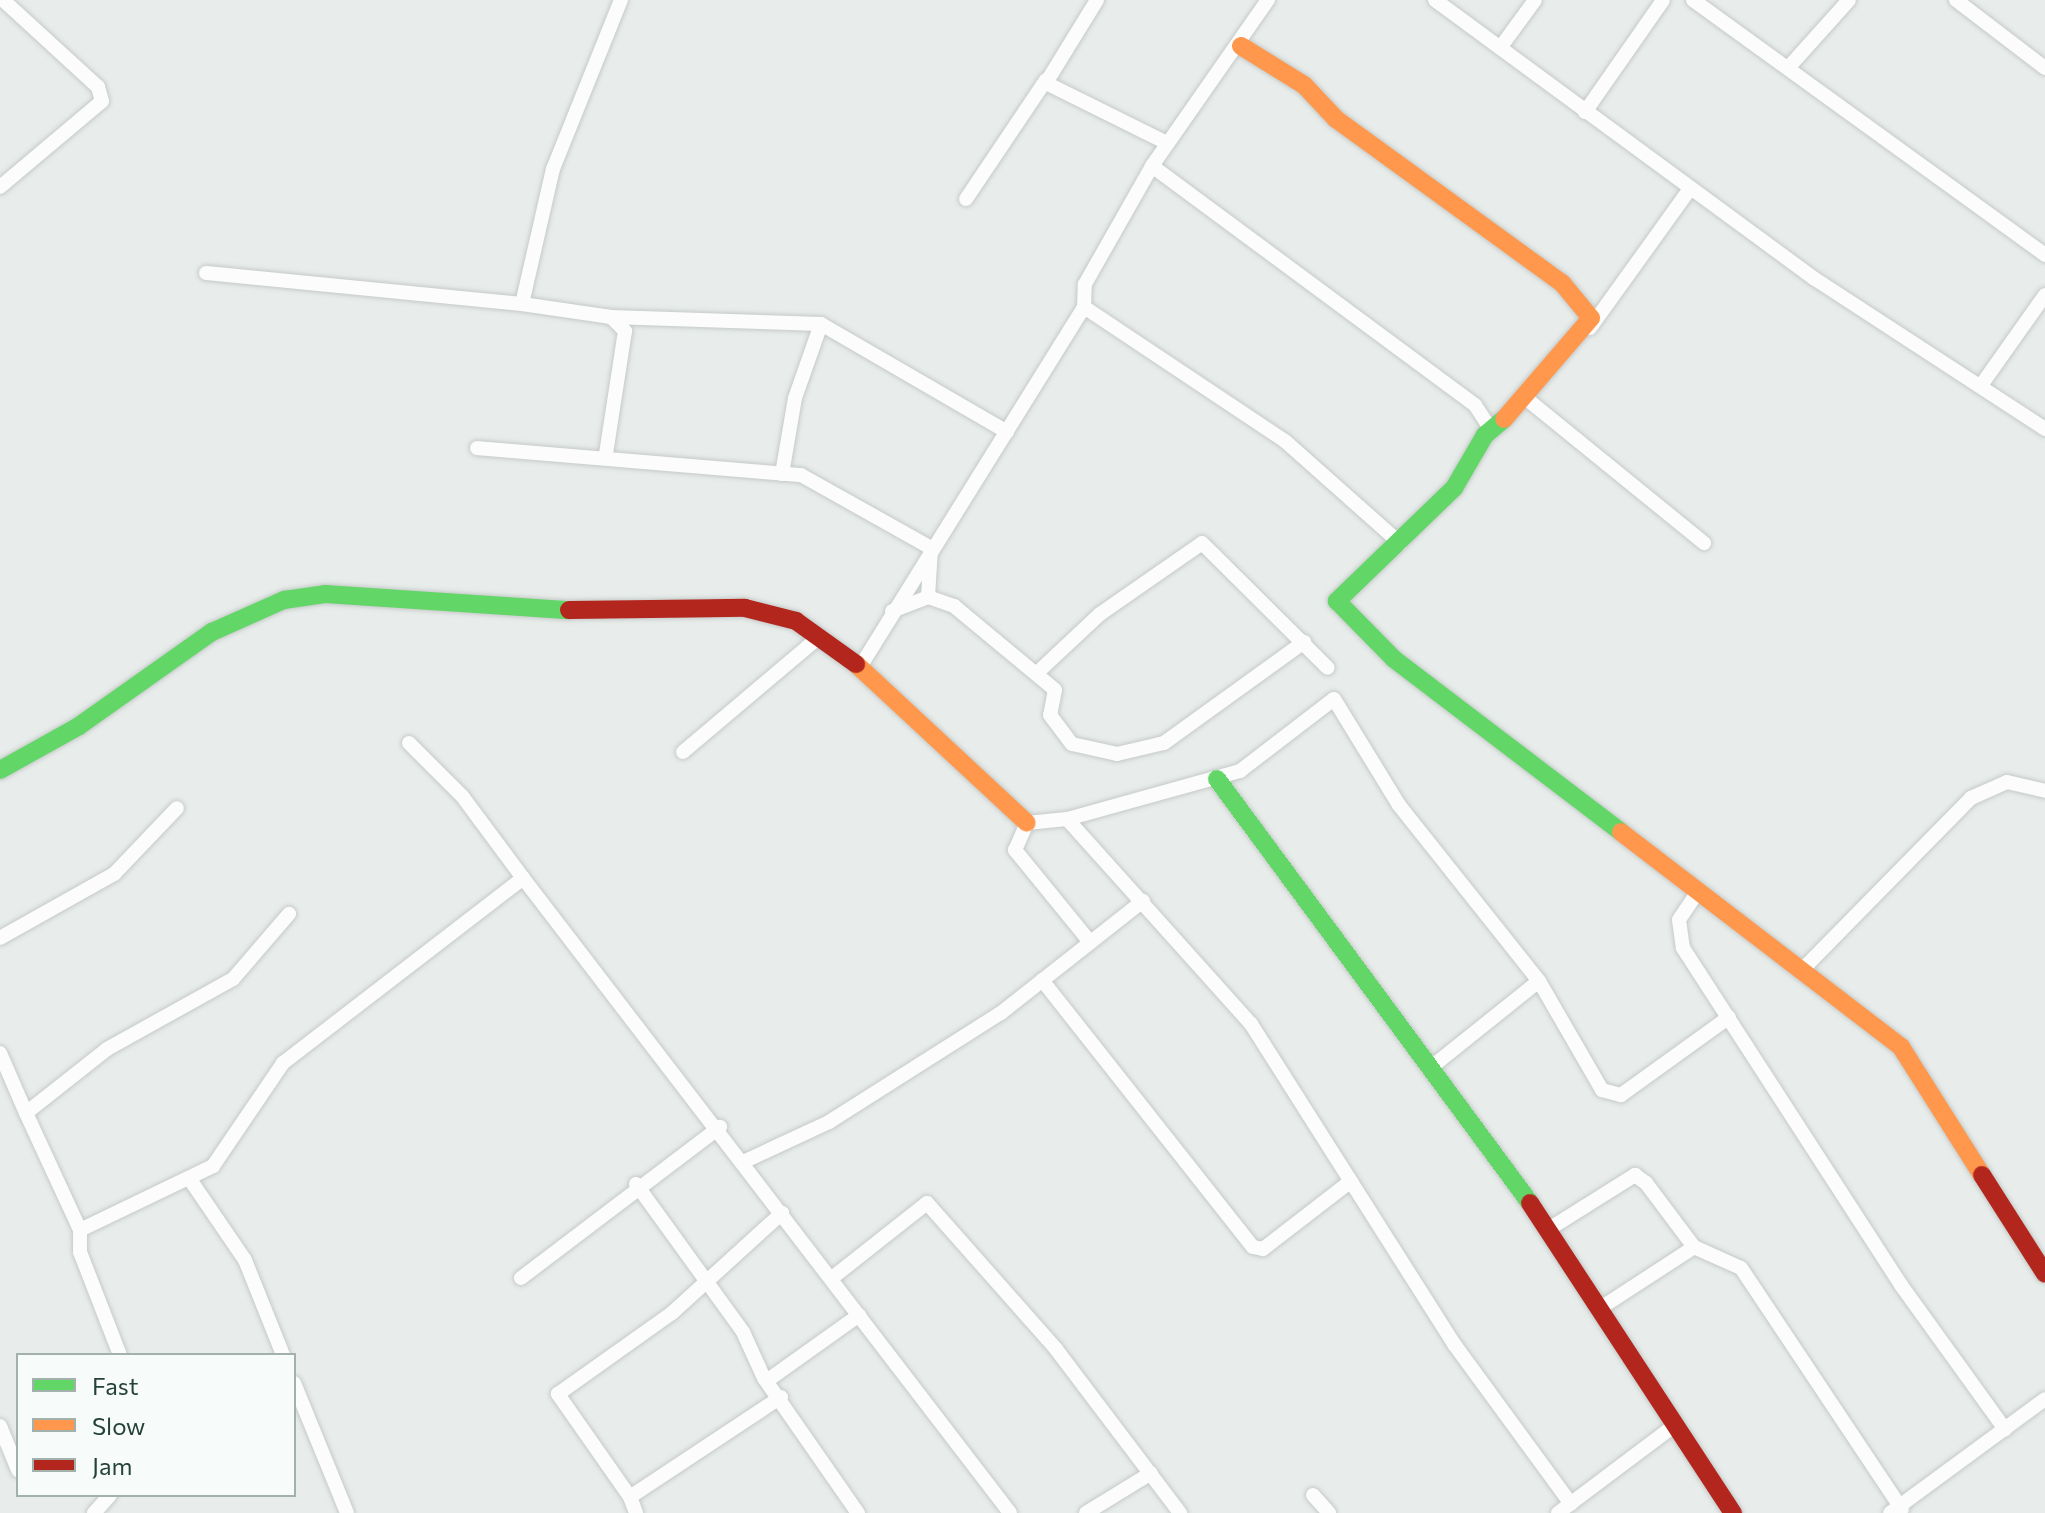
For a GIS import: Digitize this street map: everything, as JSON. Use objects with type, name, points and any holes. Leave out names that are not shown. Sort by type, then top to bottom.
[{"type":"street","points":[[522,304],[553,169],[621,0]]},
{"type":"street","points":[[966,199],[1097,0]]},
{"type":"street","points":[[860,667],[891,612],[1084,307],[1085,284],[1152,166],[1241,46],[1268,0]]},
{"type":"street","points":[[1435,0],[1690,189],[2045,429]]},
{"type":"street","points":[[1500,48],[1535,0]]},
{"type":"street","points":[[1585,112],[1663,0]]},
{"type":"street","points":[[1693,0],[2045,255]]},
{"type":"street","points":[[1788,68],[1849,0]]},
{"type":"street","points":[[1956,0],[2045,68]]},
{"type":"street","points":[[0,187],[102,101],[98,87],[13,2]]},
{"type":"street","points":[[1241,46],[1293,77],[1336,119],[1562,283],[1587,309],[1589,329]]},
{"type":"street","points":[[1046,80],[1050,90],[1167,143]]},
{"type":"street","points":[[1152,166],[1475,405],[1492,431]]},
{"type":"street","points":[[1690,189],[1589,329],[1528,400],[1492,431],[1454,488],[1337,601],[1394,659],[1901,1047],[2045,1274]]},
{"type":"street","points":[[206,273],[522,304],[611,317],[821,324],[1007,432]]},
{"type":"street","points":[[1982,384],[2045,295]]},
{"type":"street","points":[[1084,307],[1285,441],[1400,543]]},
{"type":"street","points":[[606,454],[625,331],[611,317]]},
{"type":"street","points":[[782,474],[795,398],[821,324]]},
{"type":"street","points":[[1528,400],[1704,543]]},
{"type":"street","points":[[477,448],[606,454],[782,474],[836,490],[931,548]]},
{"type":"street","points":[[1038,672],[1100,614],[1202,543],[1328,668]]},
{"type":"street","points":[[928,597],[931,548]]},
{"type":"street","points":[[0,770],[79,726],[222,626],[284,600],[325,594],[503,611],[745,608],[796,621],[860,667],[1027,823],[1067,819],[1240,771],[1334,699],[1399,805],[1539,981],[1599,1087],[1621,1095],[1729,1017]]},
{"type":"street","points":[[891,612],[928,597],[954,606],[1038,672],[1055,690],[1050,715],[1060,733],[1085,750],[1117,754],[1164,743],[1304,642]]},
{"type":"street","points":[[683,752],[819,637]]},
{"type":"street","points":[[409,743],[462,796],[720,1127],[743,1162],[1010,1513]]},
{"type":"street","points":[[1217,779],[1434,1065],[1549,1229],[1733,1513]]},
{"type":"street","points":[[1801,971],[1971,798],[2007,782],[2045,791]]},
{"type":"street","points":[[0,938],[114,874],[177,808]]},
{"type":"street","points":[[1067,819],[1251,1024],[1484,1389],[1565,1509],[1674,1426]]},
{"type":"street","points":[[1027,823],[1015,850],[1090,942]]},
{"type":"street","points":[[80,1230],[213,1166],[283,1063],[523,878]]},
{"type":"street","points":[[1697,893],[1679,920],[1683,948],[1901,1285],[2005,1429]]},
{"type":"street","points":[[743,1162],[829,1122],[1042,980],[1143,901]]},
{"type":"street","points":[[26,1113],[107,1049],[233,979],[289,914]]},
{"type":"street","points":[[1042,980],[1253,1247],[1263,1249],[1351,1181]]},
{"type":"street","points":[[1434,1065],[1539,981]]},
{"type":"street","points":[[0,1053],[80,1230],[80,1252],[119,1353]]},
{"type":"street","points":[[521,1278],[636,1184],[720,1127]]},
{"type":"street","points":[[1549,1229],[1635,1175],[1694,1247],[1741,1268],[1896,1511],[2045,1399]]},
{"type":"street","points":[[189,1178],[245,1260],[282,1353]]},
{"type":"street","points":[[636,1184],[858,1513]]},
{"type":"street","points":[[832,1278],[927,1203],[1056,1349],[1180,1513]]},
{"type":"street","points":[[636,1513],[630,1497],[558,1394],[704,1282],[782,1213]]},
{"type":"street","points":[[1599,1309],[1694,1247]]},
{"type":"street","points":[[768,1380],[859,1315]]},
{"type":"street","points":[[296,1388],[347,1513]]},
{"type":"street","points":[[630,1497],[781,1397]]},
{"type":"street","points":[[0,1426],[16,1465]]},
{"type":"street","points":[[1086,1513],[1151,1473]]},
{"type":"street","points":[[1313,1495],[1329,1513]]},
{"type":"street","points":[[94,1513],[108,1497]]},
{"type":"traffic: fast","points":[[1504,419],[1485,435],[1454,488],[1337,601],[1394,659],[1621,832]]},
{"type":"traffic: fast","points":[[0,770],[79,726],[212,632],[284,600],[325,594],[569,610]]},
{"type":"traffic: fast","points":[[1217,779],[1530,1203]]},
{"type":"traffic: slow","points":[[1241,46],[1304,85],[1336,119],[1562,283],[1591,318],[1504,419]]},
{"type":"traffic: slow","points":[[856,664],[1027,823]]},
{"type":"traffic: slow","points":[[1621,832],[1901,1047],[1982,1175]]},
{"type":"traffic: jam","points":[[569,610],[745,608],[796,621],[856,664]]},
{"type":"traffic: jam","points":[[1982,1175],[2045,1274]]},
{"type":"traffic: jam","points":[[1530,1203],[1733,1513]]}]
